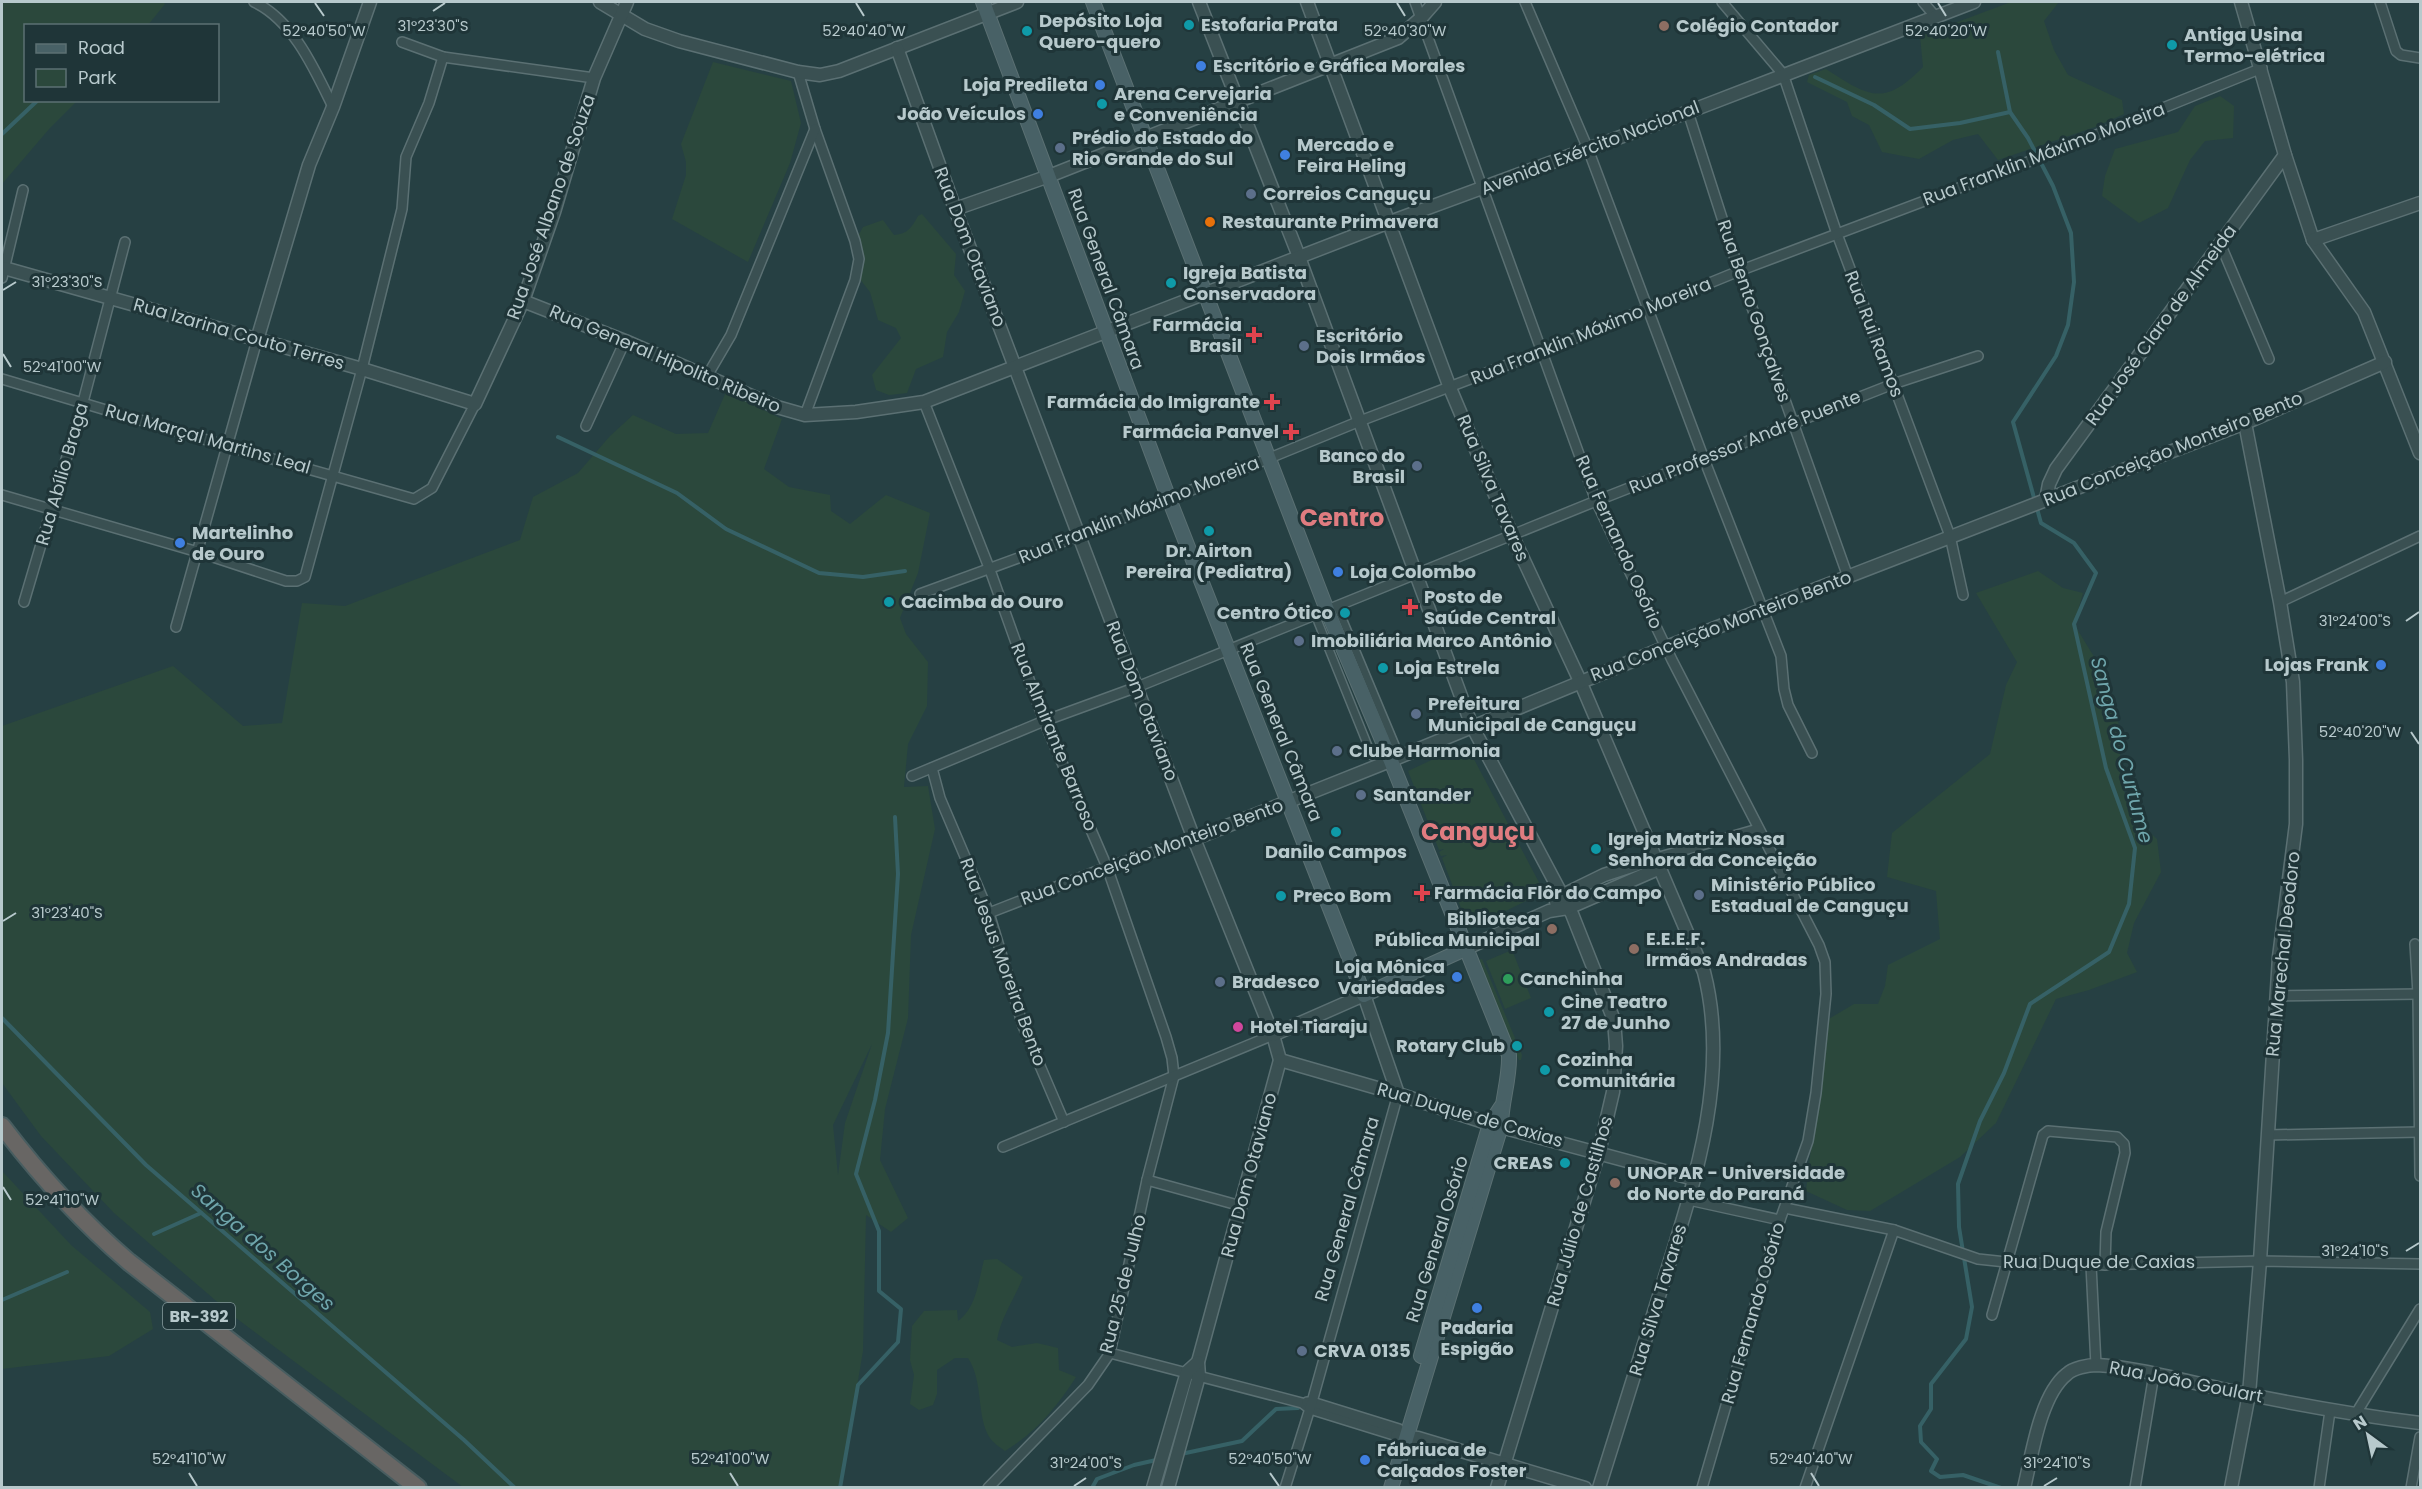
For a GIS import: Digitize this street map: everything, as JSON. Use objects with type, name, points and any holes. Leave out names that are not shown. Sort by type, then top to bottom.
[{"type":"highway","name":"BR-392","points":[[2,1126],[58,1197],[104,1240],[418,1488]]},
{"type":"main road","name":"Rua General Osório","points":[[1093,2],[1270,458],[1509,1055],[1509,1068],[1501,1107],[1391,1488]]},
{"type":"main road","name":"Rua General Câmara","points":[[985,7],[1169,499],[1364,995]]},
{"type":"main road","points":[[1364,995],[1465,949]]},
{"type":"main road","name":"Rua General Osório","points":[[1382,1488],[1405,1435]]},
{"type":"street","points":[[254,2],[290,31],[310,61],[333,107]]},
{"type":"street","points":[[176,627],[309,165],[333,107],[370,2]]},
{"type":"street","points":[[600,2],[624,7],[645,28],[679,41],[798,72],[820,75],[839,71],[897,48],[985,7],[1017,2]]},
{"type":"street","name":"Rua Júlio de Castilhos","points":[[1199,2],[1299,257],[1472,726],[1568,908],[1614,1020],[1613,1092],[1599,1152],[1497,1488]]},
{"type":"street","name":"Rua Silva Tavares","points":[[1307,2],[1450,388],[1512,535],[1581,681],[1704,972],[1710,996],[1713,1060],[1711,1090],[1694,1179],[1599,1488]]},
{"type":"street","name":"Rua Fernando Osório","points":[[1415,2],[1596,501],[1666,647],[1819,945],[1825,962],[1826,994],[1816,1092],[1808,1141],[1780,1220],[1702,1488]]},
{"type":"street","points":[[955,209],[1048,176],[1398,38],[1422,18],[1435,2]]},
{"type":"street","points":[[1525,2],[1588,149],[1704,459],[1781,656],[1788,705],[1812,753]]},
{"type":"street","points":[[1722,2],[1783,74]]},
{"type":"street","points":[[1923,2],[1935,16]]},
{"type":"street","name":"Avenida Exército Nacional","points":[[1106,332],[1387,223],[1688,112],[1974,2]]},
{"type":"street","points":[[2241,2],[2262,68],[2285,155],[2313,240],[2364,312],[2421,453]]},
{"type":"street","points":[[2380,2],[2396,51],[2401,55],[2421,58]]},
{"type":"street","name":"Rua José Albano de Souza","points":[[414,499],[432,488],[523,301],[554,212],[594,78],[624,7]]},
{"type":"street","points":[[402,42],[443,57],[594,78]]},
{"type":"street","name":"Rua Dom Otaviano","points":[[897,48],[955,209],[1194,838],[1281,1060],[1198,1362],[1199,1376],[1168,1488]]},
{"type":"street","points":[[2,495],[198,552],[286,581],[305,577],[334,476],[402,209],[406,157],[429,103],[443,57]]},
{"type":"street","name":"Rua Franklin Máximo Moreira","points":[[920,594],[990,570],[1360,421],[1450,388],[1837,234],[2054,152],[2262,68]]},
{"type":"street","points":[[798,72],[859,259],[855,280],[805,415]]},
{"type":"street","name":"Rua Rui Ramos","points":[[1783,74],[1837,234],[1950,536],[1963,595]]},
{"type":"street","name":"Rua Bento Gonçalves","points":[[1688,112],[1739,272],[1848,577]]},
{"type":"street","points":[[707,376],[731,335],[815,129]]},
{"type":"street","name":"Rua José Claro de Almeida","points":[[2044,501],[2056,469],[2285,155]]},
{"type":"street","points":[[2,271],[23,190]]},
{"type":"street","points":[[2313,240],[2421,203]]},
{"type":"street","name":"Rua Abílio Braga","points":[[24,602],[83,402],[125,242]]},
{"type":"street","points":[[2220,243],[2269,359]]},
{"type":"street","name":"Rua Izarina Couto Terres","points":[[2,271],[110,296],[362,369],[474,405]]},
{"type":"street","name":"Rua General Hipolito Ribeiro","points":[[523,301],[625,341],[777,407],[805,415],[856,412],[924,402],[1106,332]]},
{"type":"street","points":[[586,426],[625,341]]},
{"type":"street","name":"Rua Professor André Puente","points":[[912,776],[1229,648],[1333,611],[1416,574],[1792,423],[1893,384],[1978,356]]},
{"type":"street","name":"Rua Conceição Monteiro Bento","points":[[989,913],[1107,867],[1194,838],[1289,801],[1666,647],[2245,423],[2385,362]]},
{"type":"street","name":"Rua Marçal Martins Leal","points":[[2,379],[414,499]]},
{"type":"street","name":"Rua Almirante Barroso","points":[[924,402],[990,570],[1044,721],[1107,867],[1166,1037],[1174,1076]]},
{"type":"street","name":"Rua Marechal Deodoro","points":[[2231,1488],[2249,1394],[2260,1261],[2279,957],[2296,824],[2293,682],[2245,423]]},
{"type":"street","points":[[2280,602],[2421,536]]},
{"type":"street","points":[[1333,611],[1395,745]]},
{"type":"street","points":[[1318,622],[1372,756]]},
{"type":"street","name":"Rua Jesus Moreira Bento","points":[[932,768],[940,798],[989,913],[1023,1026],[1064,1122]]},
{"type":"street","points":[[1465,949],[1549,911],[1568,908],[1610,890],[1673,854],[1758,829]]},
{"type":"street","points":[[1549,911],[1561,896],[1604,875],[1658,863]]},
{"type":"street","points":[[1604,875],[1610,890]]},
{"type":"street","points":[[2415,945],[2419,994],[2421,1176]]},
{"type":"street","points":[[2276,996],[2419,994]]},
{"type":"street","points":[[1003,1147],[1364,995]]},
{"type":"street","name":"Rua General Câmara","points":[[1285,1488],[1398,1094],[1364,995]]},
{"type":"street","name":"Rua Duque de Caxias","points":[[1281,1060],[1496,1125],[1694,1179]]},
{"type":"street","name":"Rua 25 de Julho","points":[[988,1488],[1088,1385],[1110,1353],[1147,1180],[1174,1076]]},
{"type":"street","points":[[1992,1315],[2043,1135],[2048,1131],[2117,1137],[2124,1144],[2125,1154],[2106,1232],[2104,1265]]},
{"type":"street","points":[[2267,1135],[2420,1132]]},
{"type":"street","points":[[1147,1180],[1241,1206]]},
{"type":"street","points":[[1689,1200],[1780,1220]]},
{"type":"street","name":"Rua Duque de Caxias","points":[[1785,1208],[1894,1230],[1947,1251],[1978,1259],[2006,1262],[2091,1265],[2260,1261],[2421,1264]]},
{"type":"street","points":[[1805,1488],[1894,1230]]},
{"type":"street","points":[[2091,1265],[2096,1365]]},
{"type":"street","points":[[2355,1415],[2421,1309]]},
{"type":"street","points":[[1110,1353],[1308,1404],[1586,1488]]},
{"type":"street","points":[[1153,1488],[1187,1372],[1198,1362]]},
{"type":"street","name":"Rua João Goulart","points":[[2025,1484],[2046,1403],[2057,1383],[2068,1372],[2096,1365],[2154,1374],[2330,1411],[2421,1423]]},
{"type":"street","points":[[2136,1488],[2154,1374]]},
{"type":"street","points":[[2319,1488],[2330,1411]]},
{"type":"street","points":[[2411,1488],[2421,1437]]},
{"type":"street","points":[[1167,1440],[1180,1444]]},
{"type":"green space","points":[[2,2],[163,2],[165,4],[149,24],[24,24],[24,102],[76,102],[50,128],[2,184]]},
{"type":"green space","points":[[2011,2],[2059,2],[2044,21],[2054,50],[2068,75],[2122,100],[2124,114],[2095,127],[1998,160],[1978,134],[1953,140],[1919,159],[1882,152],[1869,125],[1852,116],[1847,102],[1807,82],[1809,75],[1826,69],[1865,91],[1876,94],[1887,93],[1909,80],[1923,67],[1920,36]]},
{"type":"green space","points":[[713,62],[791,81],[801,123],[790,163],[748,262],[672,219],[686,175],[686,162],[681,144]]},
{"type":"green space","points":[[2220,96],[2234,106],[2233,138],[2205,141],[2190,160],[2168,208],[2139,223],[2102,196],[2105,176],[2115,149],[2178,132],[2195,106]]},
{"type":"green space","points":[[922,214],[956,254],[954,275],[965,291],[959,312],[947,332],[943,357],[916,369],[907,393],[889,395],[876,390],[872,375],[901,338],[896,328],[878,320],[870,292],[859,278],[857,238],[863,227],[883,220],[894,235],[903,233]]},
{"type":"green space","points":[[726,392],[782,419],[764,469],[789,487],[830,495],[831,511],[850,524],[886,495],[930,513],[918,573],[900,618],[906,634],[928,662],[927,706],[908,744],[904,787],[928,786],[935,829],[911,935],[908,1018],[885,1109],[880,1160],[908,1218],[891,1232],[866,1215],[863,1351],[840,1487],[463,1487],[236,1318],[114,1213],[41,1136],[2,1083],[2,726],[173,666],[243,726],[282,723],[302,603],[345,606],[520,540],[533,497],[578,473],[610,436],[633,415],[676,434],[708,433]],"holes":[[[872,1044],[845,1123],[838,1175],[833,1125]]]},
{"type":"green space","points":[[2038,571],[2063,588],[2083,593],[2074,624],[2096,660],[2119,725],[2121,781],[2132,816],[2157,839],[2161,872],[2134,923],[2127,953],[2137,972],[2089,990],[2056,999],[1996,1123],[1960,1157],[1870,1211],[1847,1210],[1806,1191],[1821,1096],[1827,1020],[1854,1004],[1878,1004],[1885,986],[1888,965],[1940,939],[1936,891],[1887,877],[1892,833],[1990,754],[2006,685],[2017,662],[1976,593]]},
{"type":"green space","points":[[1466,744],[1544,892],[1469,929],[1442,858],[1447,855],[1441,856],[1439,852],[1444,849],[1439,850],[1408,771]]},
{"type":"green space","name":"Canchinha","points":[[1512,950],[1531,998],[1505,1009],[1486,961]]},
{"type":"green space","points":[[1482,959],[1522,1055],[1521,1060],[1519,1060],[1478,960]]},
{"type":"green space","points":[[2,1171],[71,1245],[150,1312],[153,1329],[109,1356],[2,1369]]},
{"type":"green space","points":[[997,1259],[1023,1277],[1005,1315],[997,1340],[1012,1347],[1037,1343],[1058,1348],[1059,1370],[1076,1377],[1045,1418],[1005,1451],[991,1440],[986,1430],[976,1378],[968,1358],[955,1358],[937,1370],[937,1394],[933,1405],[919,1410],[910,1404],[914,1375],[910,1360],[912,1326],[924,1311],[957,1310],[958,1321],[973,1301],[984,1260]]},
{"type":"waterway","name":"Sanga do Curtume","points":[[1998,52],[2010,112],[2028,138],[2053,186],[2071,233],[2074,282],[2068,325],[2056,356],[2013,422],[2041,523],[2074,543],[2096,573],[2074,624],[2106,768],[2135,848],[2129,904],[2109,952],[2030,1004],[2004,1073],[1980,1121],[1958,1184],[1959,1227],[1972,1307],[1966,1339],[1931,1384],[1931,1409],[1920,1426],[1921,1442],[1937,1459],[1931,1471],[1940,1477],[1963,1475],[2001,1488]]},
{"type":"waterway","points":[[1815,77],[1874,105],[1910,129],[1960,123],[2010,112]]},
{"type":"waterway","points":[[2,134],[36,102]]},
{"type":"waterway","points":[[558,437],[677,493],[726,529],[819,573],[863,577],[905,571]]},
{"type":"waterway","points":[[840,1488],[858,1385],[898,1342],[901,1309],[879,1291],[879,1231],[856,1174],[875,1100],[888,1033],[898,874],[895,817]]},
{"type":"waterway","name":"Sanga dos Borges","points":[[2,1018],[146,1165],[464,1440],[515,1488]]},
{"type":"waterway","points":[[154,1234],[201,1213]]},
{"type":"waterway","points":[[2,1300],[67,1272]]},
{"type":"waterway","points":[[1181,1454],[1242,1441],[1276,1409],[1298,1408]]},
{"type":"waterway","points":[[1092,1488],[1097,1479],[1134,1465],[1174,1456]]},
{"type":"place","name":"Estofaria Prata","points":[[1189,25]]},
{"type":"place","name":"Colégio Contador","points":[[1664,26]]},
{"type":"place","name":"Depósito Loja Quero-quero","points":[[1027,31]]},
{"type":"place","name":"Antiga Usina Termo-elétrica","points":[[2172,45]]},
{"type":"place","name":"Escritório e Gráfica Morales","points":[[1201,66]]},
{"type":"place","name":"Loja Predileta","points":[[1100,85]]},
{"type":"place","name":"Arena Cervejaria e Conveniência","points":[[1102,104]]},
{"type":"place","name":"João Veículos","points":[[1038,114]]},
{"type":"place","name":"Prédio do Estado do Rio Grande do Sul","points":[[1060,148]]},
{"type":"place","name":"Mercado e Feira Heling","points":[[1285,155]]},
{"type":"place","name":"Correios Canguçu","points":[[1251,194]]},
{"type":"place","name":"Restaurante Primavera","points":[[1210,222]]},
{"type":"place","name":"Igreja Batista Conservadora","points":[[1171,283]]},
{"type":"place","name":"Farmácia Brasil","points":[[1254,335]]},
{"type":"place","name":"Escritório Dois Irmãos","points":[[1304,346]]},
{"type":"place","name":"Farmácia do Imigrante","points":[[1272,402]]},
{"type":"place","name":"Farmácia Panvel","points":[[1291,432]]},
{"type":"place","name":"Banco do Brasil","points":[[1417,466]]},
{"type":"place","name":"Dr. Airton Pereira (Pediatra)","points":[[1209,531]]},
{"type":"place","name":"Martelinho de Ouro","points":[[180,543]]},
{"type":"place","name":"Loja Colombo","points":[[1338,572]]},
{"type":"place","name":"Cacimba do Ouro","points":[[889,602]]},
{"type":"place","name":"Posto de Saúde Central","points":[[1410,607]]},
{"type":"place","name":"Centro Ótico","points":[[1345,613]]},
{"type":"place","name":"Imobiliária Marco Antônio","points":[[1299,641]]},
{"type":"place","name":"Lojas Frank","points":[[2381,665]]},
{"type":"place","name":"Loja Estrela","points":[[1383,668]]},
{"type":"place","name":"Prefeitura Municipal de Canguçu","points":[[1416,714]]},
{"type":"place","name":"Clube Harmonia","points":[[1337,751]]},
{"type":"place","name":"Santander","points":[[1361,795]]},
{"type":"place","name":"Danilo Campos","points":[[1336,832]]},
{"type":"place","name":"Igreja Matriz Nossa Senhora da Conceição","points":[[1596,849]]},
{"type":"place","name":"Farmácia Flôr do Campo","points":[[1422,893]]},
{"type":"place","name":"Ministério Público Estadual de Canguçu","points":[[1699,895]]},
{"type":"place","name":"Preco Bom","points":[[1281,896]]},
{"type":"place","name":"Biblioteca Pública Municipal","points":[[1552,929]]},
{"type":"place","name":"E.E.E.F. Irmãos Andradas","points":[[1634,949]]},
{"type":"place","name":"Loja Mônica Variedades","points":[[1457,977]]},
{"type":"place","name":"Canchinha","points":[[1508,979]]},
{"type":"place","name":"Bradesco","points":[[1220,982]]},
{"type":"place","name":"Cine Teatro 27 de Junho","points":[[1549,1012]]},
{"type":"place","name":"Hotel Tiaraju","points":[[1238,1027]]},
{"type":"place","name":"Rotary Club","points":[[1517,1046]]},
{"type":"place","name":"Cozinha Comunitária","points":[[1545,1070]]},
{"type":"place","name":"CREAS","points":[[1565,1163]]},
{"type":"place","name":"UNOPAR - Universidade do Norte do Paraná","points":[[1615,1183]]},
{"type":"place","name":"Padaria Espigão","points":[[1477,1308]]},
{"type":"place","name":"CRVA 0135","points":[[1302,1351]]},
{"type":"place","name":"Fábriuca de Calçados Foster","points":[[1365,1460]]},
{"type":"district","name":"Centro","points":[[1342,518]]},
{"type":"district","name":"Canguçu","points":[[1478,832]]}]
